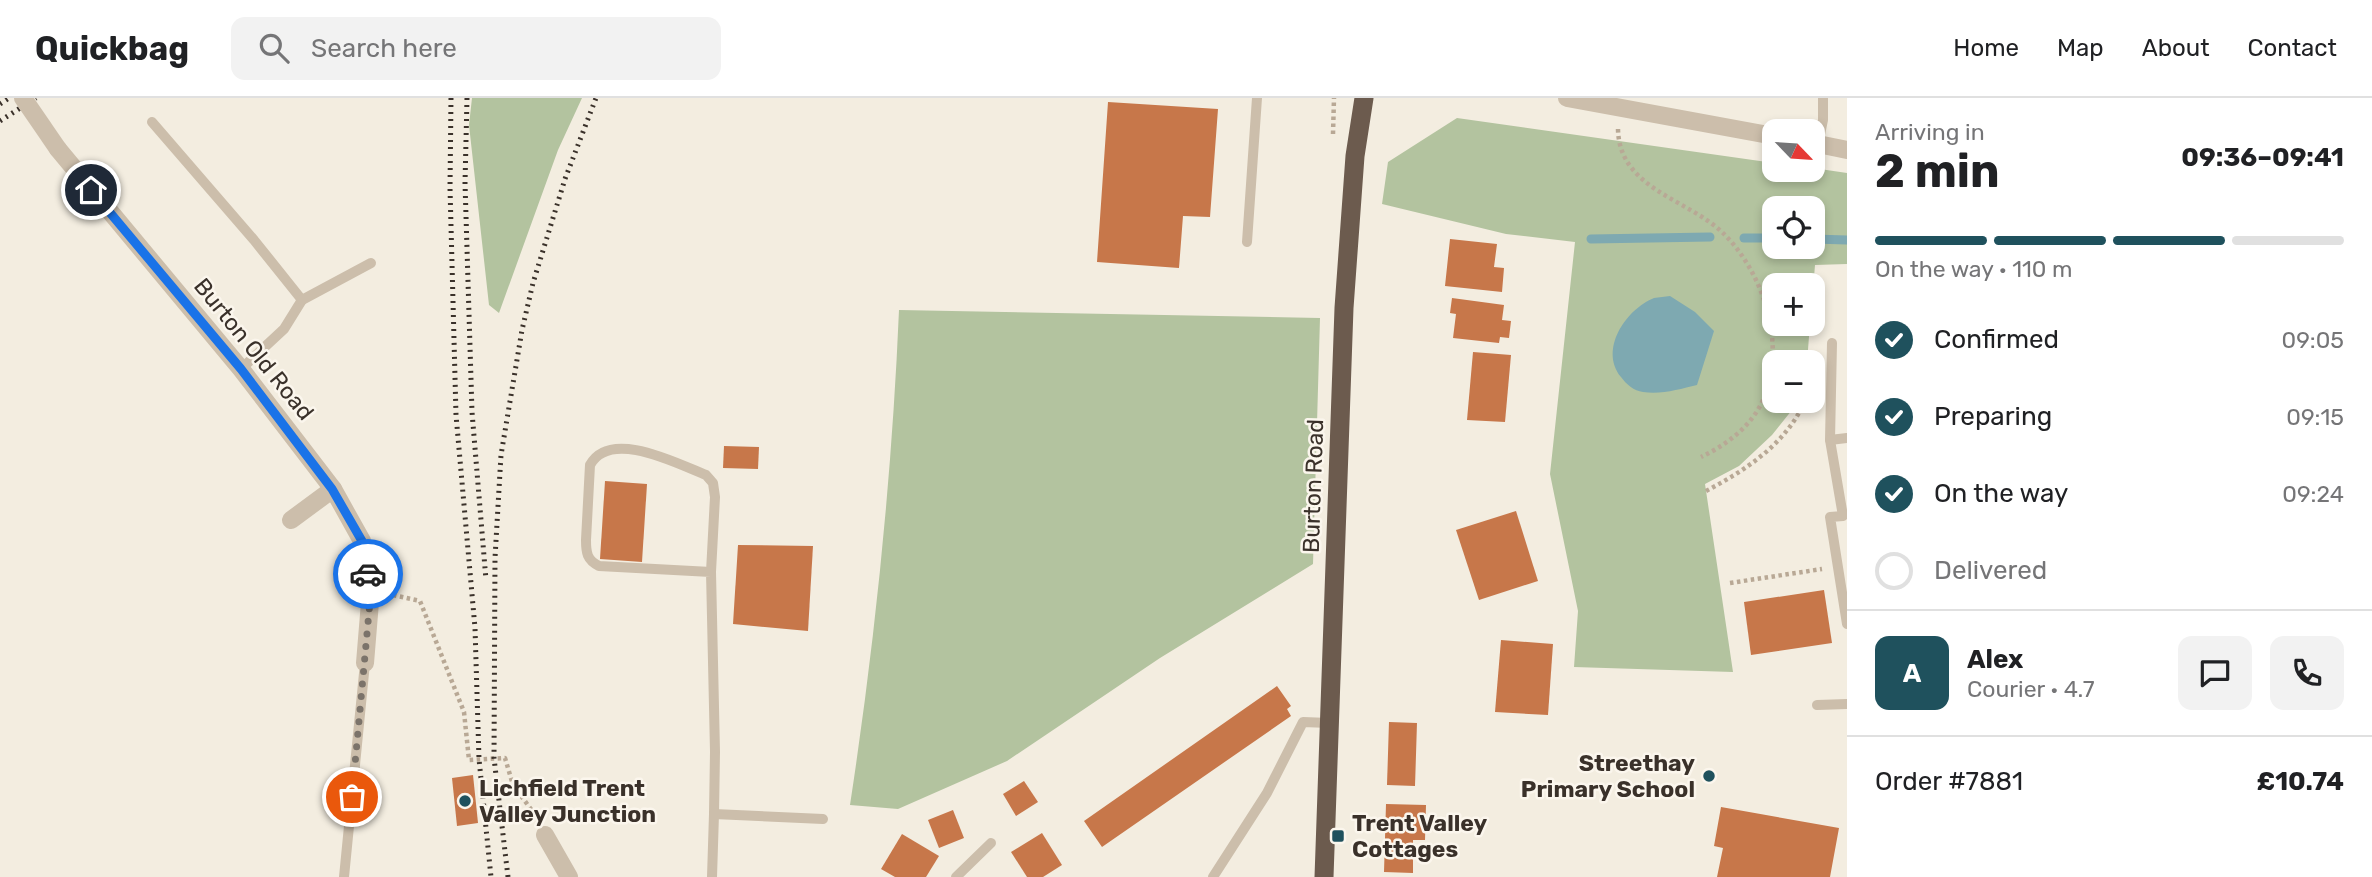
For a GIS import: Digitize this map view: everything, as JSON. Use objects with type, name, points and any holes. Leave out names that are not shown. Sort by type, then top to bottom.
[{"type":"highway","name":"Burton Road","points":[[1324,877],[1344,308],[1355,156],[1364,98]]},
{"type":"street","name":"Burton Old Road","points":[[23,98],[58,149],[241,369],[332,489],[362,541],[371,590],[365,663]]},
{"type":"street","points":[[1567,98],[1762,134]]},
{"type":"street","points":[[1825,146],[1847,150]]},
{"type":"street","points":[[291,520],[332,489]]},
{"type":"street","points":[[545,835],[569,877]]},
{"type":"lane","points":[[1247,242],[1257,98]]},
{"type":"lane","points":[[1823,98],[1823,119]]},
{"type":"lane","points":[[152,122],[302,300]]},
{"type":"lane","points":[[241,369],[284,329],[302,300],[371,263]]},
{"type":"lane","points":[[1832,343],[1830,440],[1843,516],[1830,517],[1847,624]]},
{"type":"lane","points":[[1830,440],[1847,438]]},
{"type":"lane","points":[[711,572],[599,566],[590,561],[586,552],[586,540],[590,464],[594,457],[602,451],[618,448],[643,450],[706,475],[713,483],[715,497],[711,572],[715,752],[712,877]]},
{"type":"lane","points":[[344,877],[365,663]]},
{"type":"lane","points":[[1817,705],[1847,704]]},
{"type":"lane","points":[[1213,877],[1267,793],[1303,722],[1329,723]]},
{"type":"lane","points":[[714,814],[823,819]]},
{"type":"lane","points":[[956,877],[991,843]]},
{"type":"path","points":[[1618,107],[1618,141],[1634,172],[1655,191],[1690,210],[1721,232],[1747,264],[1760,287],[1766,308],[1772,356],[1770,377],[1763,401],[1750,421],[1731,440],[1701,457]]},
{"type":"path","points":[[1706,491],[1751,466],[1799,413]]},
{"type":"path","points":[[1730,583],[1838,566]]},
{"type":"path","points":[[371,590],[420,601],[464,712],[469,760],[505,758],[513,785],[534,813],[545,835]]},
{"type":"green space","points":[[472,98],[582,98],[558,150],[499,313],[489,305],[469,125]]},
{"type":"green space","points":[[1457,118],[1762,161],[1762,182],[1825,182],[1825,170],[1847,173],[1847,264],[1815,265],[1814,273],[1762,273],[1762,336],[1809,336],[1808,350],[1762,350],[1762,413],[1790,413],[1772,435],[1739,466],[1705,484],[1733,672],[1574,667],[1578,611],[1550,474],[1575,242],[1506,234],[1382,204],[1388,162]]},
{"type":"green space","points":[[899,310],[1320,318],[1313,564],[1160,658],[1007,761],[898,809],[850,805],[881,558]]},
{"type":"water","points":[[1670,296],[1695,312],[1714,331],[1697,385],[1650,393],[1633,389],[1615,366],[1614,343],[1618,332],[1625,321],[1643,304],[1654,298]]},
{"type":"building","points":[[1108,102],[1218,109],[1210,217],[1183,216],[1179,268],[1097,262]]},
{"type":"building","points":[[1450,239],[1497,244],[1494,267],[1504,268],[1502,292],[1445,286]]},
{"type":"building","points":[[1452,298],[1504,305],[1502,320],[1511,321],[1509,338],[1500,337],[1499,343],[1453,338],[1456,314],[1450,313]]},
{"type":"building","points":[[1473,352],[1511,355],[1505,422],[1467,420]]},
{"type":"building","points":[[724,446],[759,447],[758,469],[723,468]]},
{"type":"building","points":[[605,481],[647,484],[642,562],[600,559]]},
{"type":"building","points":[[1516,511],[1538,581],[1479,600],[1456,530]]},
{"type":"building","points":[[738,545],[813,546],[808,631],[733,624]]},
{"type":"building","points":[[1824,590],[1832,643],[1751,655],[1744,602]]},
{"type":"building","points":[[1501,640],[1553,644],[1548,715],[1495,712]]},
{"type":"building","points":[[1277,686],[1291,706],[1287,709],[1291,716],[1102,847],[1084,821]]},
{"type":"building","points":[[1389,722],[1417,723],[1415,786],[1387,785]]},
{"type":"building","name":"Lichfield Trent Valley Junction","points":[[473,775],[478,823],[457,826],[452,778]]},
{"type":"building","points":[[1024,781],[1038,802],[1016,816],[1003,794]]},
{"type":"building","points":[[1386,804],[1426,805],[1425,840],[1413,840],[1413,873],[1384,872]]},
{"type":"building","points":[[1721,807],[1839,828],[1830,877],[1717,877],[1723,848],[1714,846]]},
{"type":"building","points":[[953,810],[964,838],[939,848],[928,820]]},
{"type":"building","points":[[1042,833],[1062,865],[1043,877],[1027,877],[1011,852]]},
{"type":"building","points":[[902,834],[939,856],[926,877],[895,877],[881,869]]},
{"type":"waterway","points":[[1591,239],[1710,237]]},
{"type":"waterway","points":[[1744,238],[1762,238]]},
{"type":"waterway","points":[[1825,239],[1847,240]]},
{"type":"railway","points":[[0,104],[9,98]]},
{"type":"railway","points":[[0,121],[36,98]]},
{"type":"railway","points":[[451,98],[450,188],[456,415],[475,628],[479,759],[491,877]]},
{"type":"railway","points":[[467,98],[465,183],[472,412],[486,580]]},
{"type":"railway","points":[[508,877],[494,758],[495,558],[501,455],[522,330],[533,283],[565,179],[596,98]]},
{"type":"way so far","points":[[352,797],[371,590],[368,574]]},
{"type":"place","name":"Streethay Primary School","points":[[1709,776]]},
{"type":"place","name":"Lichfield Trent Valley Junction","points":[[465,801]]},
{"type":"place","name":"Trent Valley Cottages","points":[[1338,836]]},
{"type":"route","points":[[91,190],[241,369],[332,489],[362,541],[368,574]]}]
